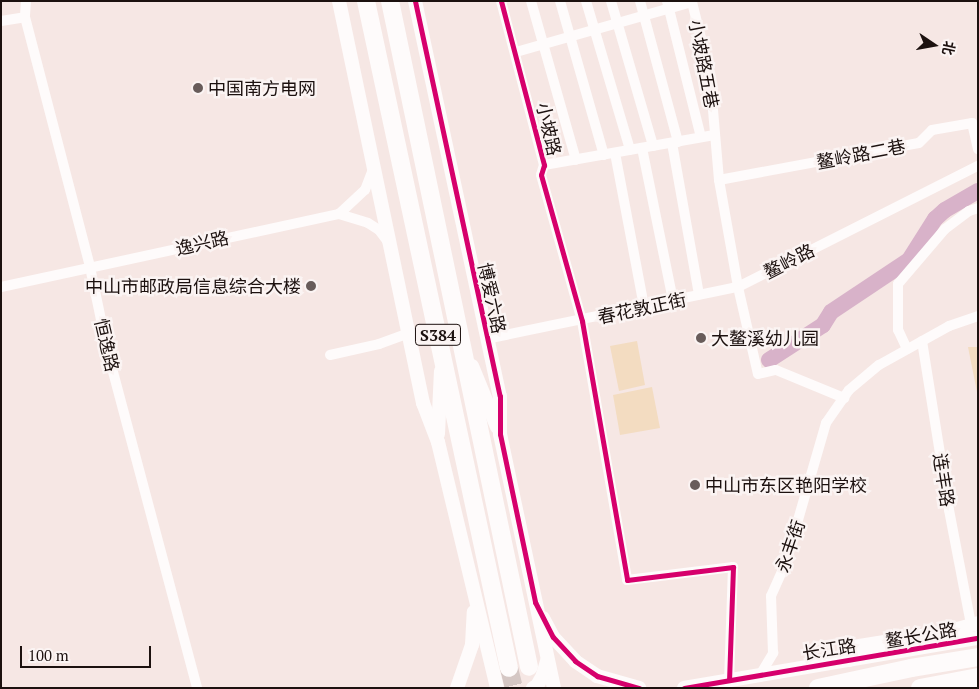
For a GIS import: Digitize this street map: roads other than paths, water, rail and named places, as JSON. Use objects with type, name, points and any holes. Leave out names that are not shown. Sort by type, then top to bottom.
[{"type":"highway","name":"S384","points":[[366,1],[442,350],[500,677]]},
{"type":"highway","name":"S384","points":[[390,1],[529,667]]},
{"type":"highway","name":"长江路","points":[[818,688],[911,668],[978,657]]},
{"type":"highway","points":[[924,687],[978,677]]},
{"type":"main road","points":[[340,1],[423,403],[438,442],[474,596],[500,677],[506,688]]},
{"type":"main road","name":"博爱六路","points":[[415,1],[486,339],[500,396],[500,434],[554,688]]},
{"type":"main road","points":[[461,339],[500,434]]},
{"type":"main road","points":[[438,442],[442,350]]},
{"type":"main road","points":[[457,688],[472,645],[474,596]]},
{"type":"main road","points":[[535,602],[553,637],[575,661],[597,676],[639,688]]},
{"type":"main road","name":"鳌长公路","points":[[850,660],[847,648],[947,632],[974,621]]},
{"type":"main road","name":"长江路","points":[[684,688],[978,638]]},
{"type":"main road","points":[[532,688],[537,686],[543,675],[547,660]]},
{"type":"main road","points":[[924,687],[978,688]]},
{"type":"street","name":"恒逸路","points":[[26,1],[25,17],[90,268],[108,353],[197,688]]},
{"type":"street","name":"小坡路","points":[[502,1],[544,165],[541,175],[582,320],[627,580],[733,567],[720,683]]},
{"type":"street","points":[[531,1],[576,160]]},
{"type":"street","points":[[560,1],[604,155]]},
{"type":"street","points":[[586,1],[630,150]]},
{"type":"street","points":[[611,1],[653,146]]},
{"type":"street","points":[[640,1],[675,142],[699,296]]},
{"type":"street","name":"小坡路五巷","points":[[516,52],[644,16],[668,5],[692,2],[710,75],[714,135]]},
{"type":"street","points":[[668,5],[701,137]]},
{"type":"street","points":[[1,21],[25,17]]},
{"type":"street","name":"鳌岭路二巷","points":[[719,180],[919,143],[932,130],[972,123],[978,149]]},
{"type":"street","points":[[544,165],[714,135]]},
{"type":"street","name":"鳌岭路","points":[[714,135],[719,180],[738,287],[978,166]]},
{"type":"street","points":[[642,148],[673,301]]},
{"type":"street","points":[[615,153],[644,307]]},
{"type":"street","points":[[339,214],[365,190],[374,165]]},
{"type":"street","points":[[907,349],[898,330],[898,284],[945,229],[969,211],[978,208]]},
{"type":"street","points":[[339,214],[357,219],[380,230],[392,248]]},
{"type":"street","name":"逸兴路","points":[[1,287],[339,214]]},
{"type":"street","points":[[738,287],[758,374],[776,370],[844,398]]},
{"type":"street","name":"春花敦正街","points":[[486,339],[738,287]]},
{"type":"street","name":"永丰街","points":[[760,675],[773,653],[771,596],[785,565],[826,422],[849,390],[879,365],[949,326],[978,316]]},
{"type":"street","points":[[330,355],[379,344],[409,333]]},
{"type":"street","name":"连丰路","points":[[922,342],[949,510],[974,621]]},
{"type":"waterway","points":[[769,360],[823,325],[831,312],[909,260],[935,219],[945,210],[978,191]]},
{"type":"tunnel","points":[[509,668],[514,688]]},
{"type":"place","name":"中国南方电网","points":[[198,88]]},
{"type":"place","name":"中山市邮政局信息综合大楼","points":[[311,286]]},
{"type":"place","name":"大鳌溪幼儿园","points":[[701,338]]},
{"type":"place","name":"中山市东区艳阳学校","points":[[695,485]]}]
